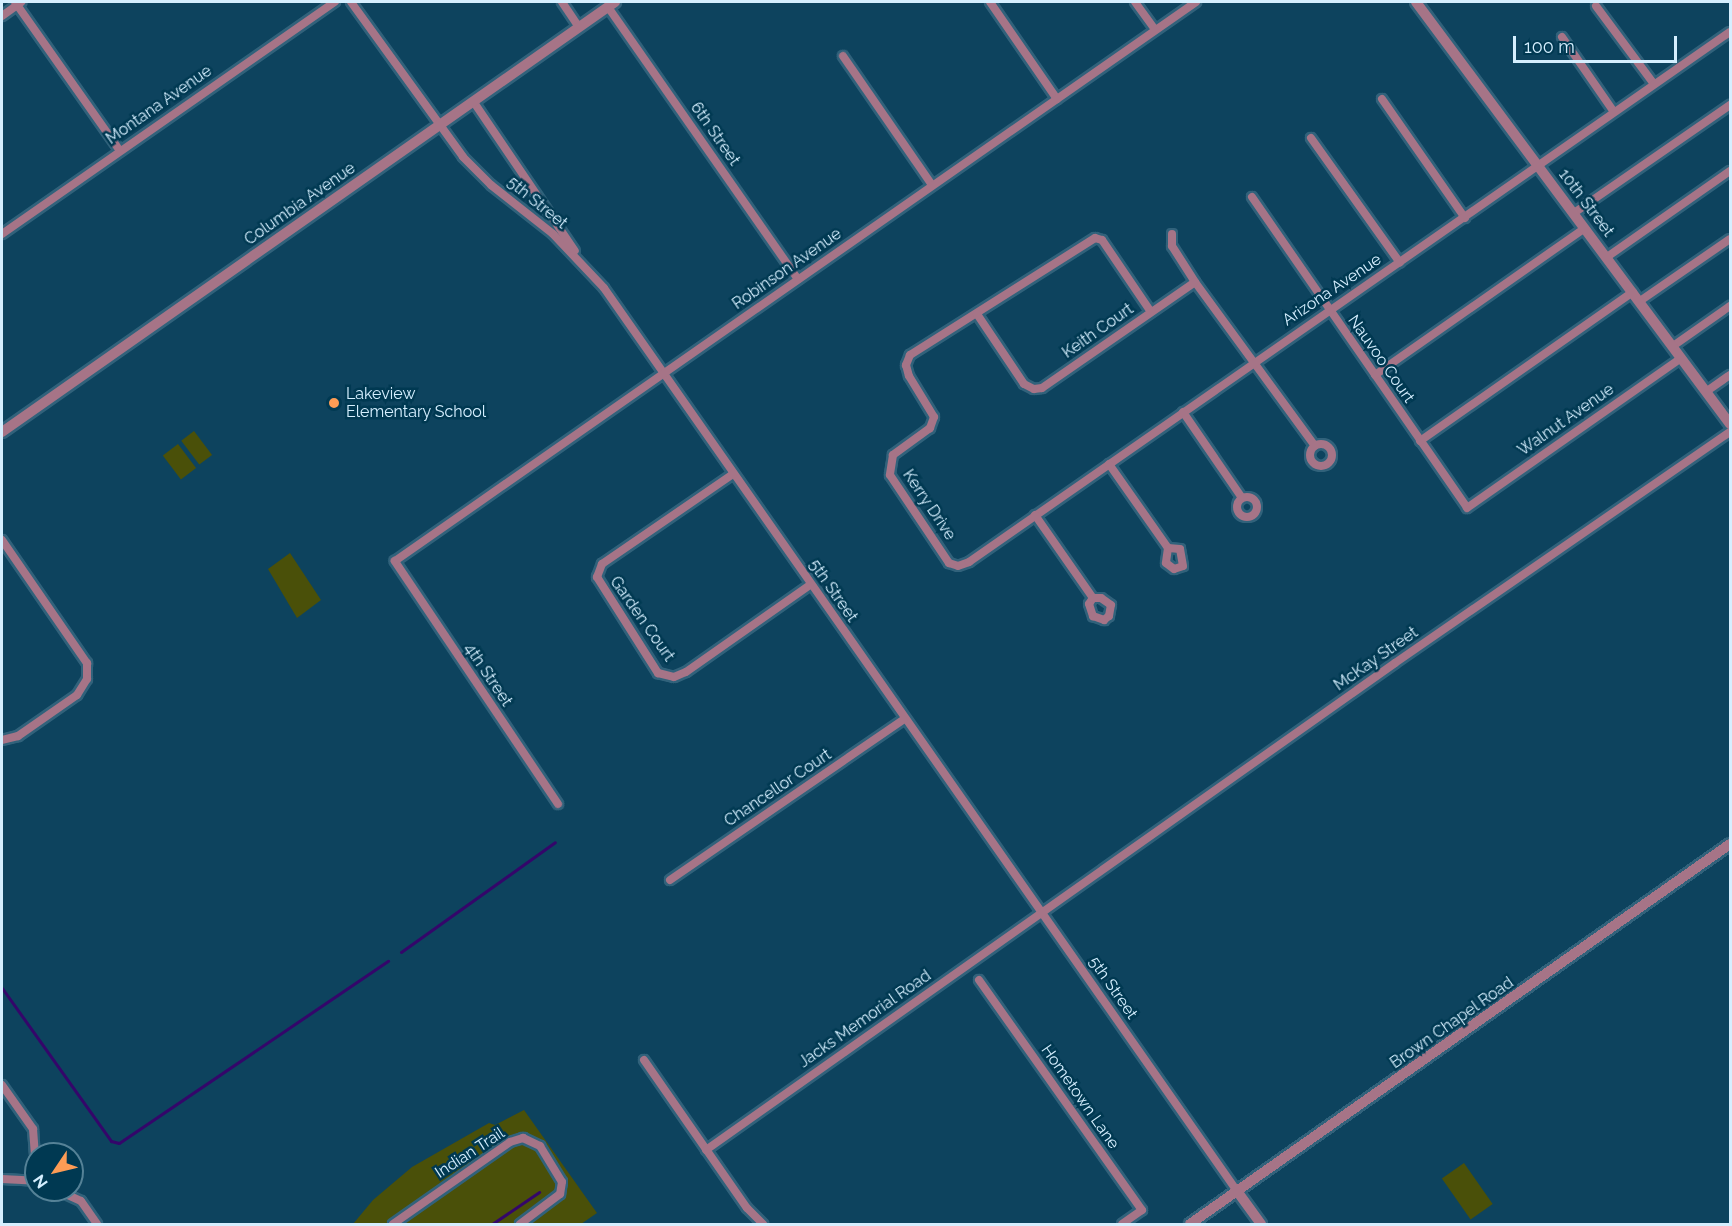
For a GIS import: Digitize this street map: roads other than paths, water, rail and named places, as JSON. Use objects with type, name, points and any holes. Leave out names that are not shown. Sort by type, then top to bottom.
[{"type":"street","name":"Montana Avenue","points":[[2,234],[335,2]]},
{"type":"street","name":"5th Street","points":[[351,2],[438,125],[491,185],[582,261],[903,720],[1261,1224]]},
{"type":"street","points":[[562,2],[579,27]]},
{"type":"street","points":[[990,2],[1057,99]]},
{"type":"street","points":[[1135,2],[1155,30]]},
{"type":"street","name":"Robinson Avenue","points":[[395,561],[1196,2]]},
{"type":"street","name":"10th Street","points":[[1416,2],[1731,424]]},
{"type":"street","points":[[2,16],[18,3],[120,151]]},
{"type":"street","name":"Columbia Avenue","points":[[2,432],[612,4]]},
{"type":"street","name":"6th Street","points":[[612,4],[798,279]]},
{"type":"street","points":[[1596,6],[1654,84]]},
{"type":"street","name":"Arizona Avenue","points":[[949,563],[958,566],[969,562],[1731,32]]},
{"type":"street","points":[[1562,38],[1614,112]]},
{"type":"street","points":[[843,56],[932,185]]},
{"type":"street","points":[[1382,99],[1465,218]]},
{"type":"street","points":[[473,100],[582,261]]},
{"type":"street","points":[[1574,213],[1731,105]]},
{"type":"street","points":[[1311,138],[1400,263]]},
{"type":"street","points":[[1607,257],[1731,171]]},
{"type":"street","name":"Nauvoo Court","points":[[1252,197],[1467,508]]},
{"type":"street","points":[[1375,375],[1585,228]]},
{"type":"street","points":[[1172,234],[1172,246],[1195,282],[1315,446]]},
{"type":"street","name":"Keith Court","points":[[1095,238],[1102,240],[1151,312],[1042,388],[1034,389],[1024,384],[977,314],[1095,238]]},
{"type":"street","points":[[1420,441],[1637,297],[1731,239]]},
{"type":"street","points":[[1151,312],[1195,282]]},
{"type":"street","points":[[1673,346],[1731,306]]},
{"type":"street","name":"Kerry Drive","points":[[949,563],[894,482],[888,468],[893,455],[930,428],[934,417],[909,376],[906,365],[910,355],[961,320],[977,314]]},
{"type":"street","name":"Walnut Avenue","points":[[1467,508],[1681,358]]},
{"type":"street","points":[[1707,391],[1731,375]]},
{"type":"street","points":[[1183,412],[1242,498]]},
{"type":"street","name":"McKay Street","points":[[1041,913],[1731,432]]},
{"type":"street","points":[[1109,464],[1168,548]]},
{"type":"street","name":"Garden Court","points":[[732,474],[602,564],[597,577],[658,673],[674,677],[686,672],[810,585]]},
{"type":"street","points":[[1035,515],[1093,598]]},
{"type":"street","points":[[2,540],[87,663],[87,680],[76,695],[18,736],[2,740]]},
{"type":"street","name":"4th Street","points":[[395,561],[558,804]]},
{"type":"street","name":"Chancellor Court","points":[[670,880],[903,720]]},
{"type":"street","name":"Brown Chapel Road","points":[[1190,1224],[1731,844]]},
{"type":"street","name":"Jacks Memorial Road","points":[[706,1150],[1041,913]]},
{"type":"street","name":"Hometown Lane","points":[[979,980],[1142,1210],[1122,1224]]},
{"type":"street","points":[[644,1060],[706,1150],[763,1224]]},
{"type":"street","points":[[2,1085],[33,1129],[34,1142]]},
{"type":"street","name":"Indian Trail","points":[[393,1224],[510,1142],[524,1138],[540,1146],[562,1182],[560,1194],[548,1206],[520,1224]]},
{"type":"street","points":[[2,1179],[24,1180]]},
{"type":"street","points":[[82,1202],[97,1224]]},
{"type":"waterway","points":[[401,952],[555,842]]},
{"type":"waterway","points":[[2,988],[111,1141],[119,1143],[388,961]]},
{"type":"waterway","points":[[492,1224],[539,1192]]},
{"type":"place","name":"Lakeview Elementary School","points":[[334,403]]}]
